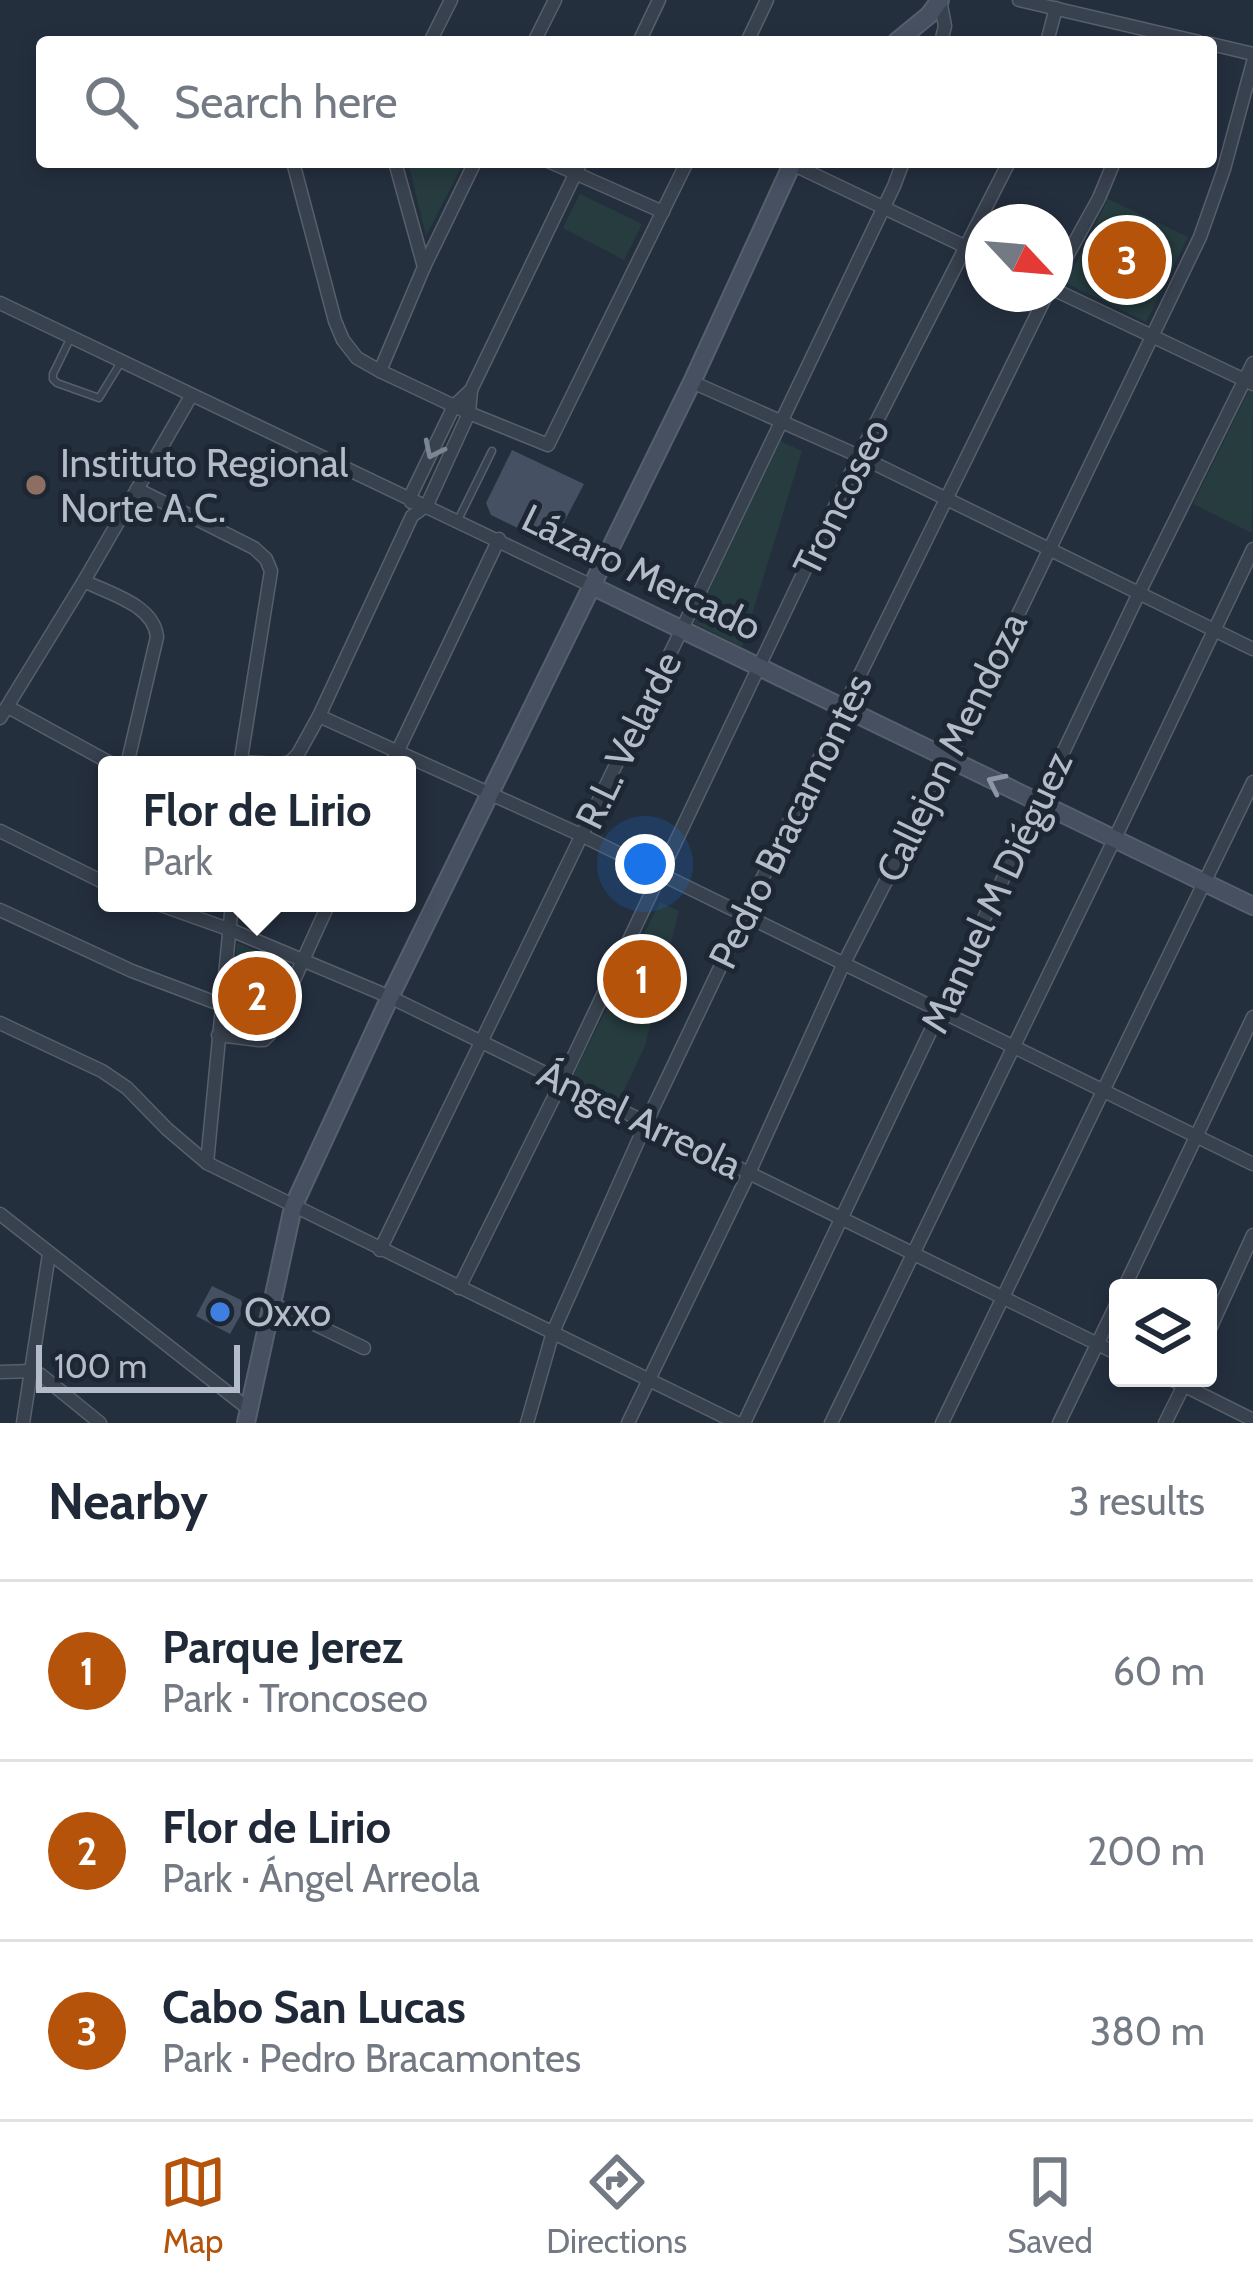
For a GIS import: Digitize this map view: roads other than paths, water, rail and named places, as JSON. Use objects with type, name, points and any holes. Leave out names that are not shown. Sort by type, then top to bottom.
[{"type":"street","points":[[433,36],[451,0]]},
{"type":"street","points":[[537,36],[555,0]]},
{"type":"street","points":[[641,36],[658,0]]},
{"type":"street","points":[[749,36],[767,0]]},
{"type":"street","points":[[903,36],[940,0]]},
{"type":"street","points":[[940,0],[942,36]]},
{"type":"street","points":[[1019,0],[1145,36]]},
{"type":"street","points":[[1049,36],[1056,8]]},
{"type":"street","points":[[1217,46],[1253,58]]},
{"type":"street","name":"Callejon Mendoza","points":[[628,1423],[843,965],[948,760],[1200,238],[1253,58]]},
{"type":"street","points":[[295,168],[335,320],[357,358],[469,413],[548,445],[684,168]]},
{"type":"street","points":[[397,168],[424,267]]},
{"type":"street","points":[[380,371],[472,168]]},
{"type":"street","points":[[412,516],[427,506],[469,413],[471,390],[578,168],[663,212]]},
{"type":"street","points":[[248,1416],[293,1207],[791,168]]},
{"type":"street","points":[[803,168],[965,246]]},
{"type":"street","name":"R.L. Velarde","points":[[380,1250],[900,168]]},
{"type":"street","name":"Troncoseo","points":[[988,204],[1006,168]]},
{"type":"street","points":[[1073,245],[1112,168]]},
{"type":"street","name":"Troncoseo","points":[[459,1288],[859,456],[965,251]]},
{"type":"street","points":[[1073,298],[1249,382]]},
{"type":"street","name":"Lázaro Mercado","points":[[0,302],[1253,906]]},
{"type":"street","name":"Pedro Bracamontes","points":[[527,1423],[553,1332],[647,1121],[1038,312]]},
{"type":"street","name":"Manuel M Diéguez","points":[[741,1423],[1139,593],[1249,382],[1253,363]]},
{"type":"street","points":[[692,382],[859,456],[1253,649]]},
{"type":"street","points":[[294,756],[320,716],[412,516],[410,497],[454,406],[471,390]]},
{"type":"street","points":[[98,757],[4,712],[191,396]]},
{"type":"street","points":[[137,489],[254,548],[271,571],[241,756]]},
{"type":"street","points":[[395,756],[499,539]]},
{"type":"street","points":[[831,1423],[1253,548]]},
{"type":"street","points":[[84,581],[148,613],[156,624],[130,756]]},
{"type":"street","points":[[320,716],[408,756]]},
{"type":"street","points":[[416,760],[581,835],[1253,1164]]},
{"type":"street","points":[[942,1423],[1253,782]]},
{"type":"street","points":[[0,831],[98,880]]},
{"type":"street","points":[[0,910],[132,971],[223,1005]]},
{"type":"street","name":"Ángel Arreola","points":[[180,912],[390,997],[1109,1350]]},
{"type":"street","points":[[207,1162],[232,912]]},
{"type":"street","points":[[218,1035],[264,1040],[269,1035],[325,912]]},
{"type":"street","points":[[1128,1279],[1253,1017]]},
{"type":"street","points":[[0,1023],[102,1071],[207,1162],[741,1423]]},
{"type":"street","points":[[0,1214],[248,1416],[268,1423]]},
{"type":"street","points":[[1217,1313],[1253,1235]]},
{"type":"street","points":[[23,1423],[49,1254]]},
{"type":"street","points":[[272,1303],[364,1348]]},
{"type":"street","points":[[1059,1423],[1109,1319]]},
{"type":"street","points":[[0,1372],[41,1375],[100,1423]]},
{"type":"street","points":[[1166,1423],[1183,1387]]},
{"type":"street","points":[[1194,1387],[1253,1420]]},
{"type":"lane","points":[[71,337],[52,374],[57,382],[99,398],[121,362]]},
{"type":"lane","points":[[458,520],[492,451]]},
{"type":"place","name":"Cabo San Lucas","points":[[1127,260]]},
{"type":"place","name":"Instituto Regional Norte A.C.","points":[[36,485]]},
{"type":"place","name":"Parque Jerez","points":[[642,979]]},
{"type":"place","name":"Flor de Lirio","points":[[257,996]]},
{"type":"place","name":"Oxxo","points":[[220,1312]]}]
